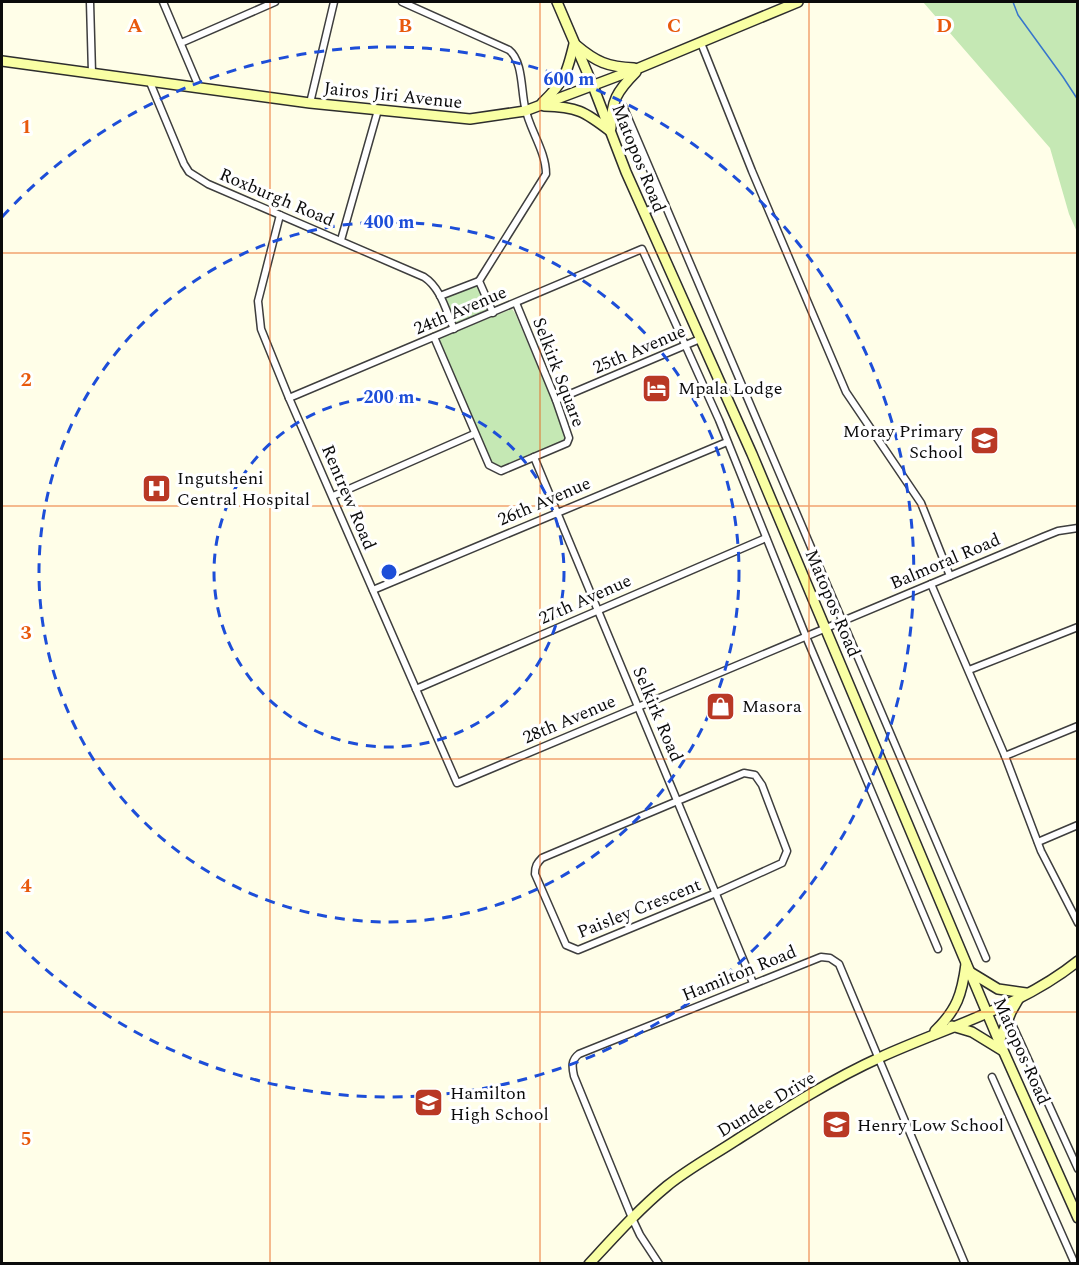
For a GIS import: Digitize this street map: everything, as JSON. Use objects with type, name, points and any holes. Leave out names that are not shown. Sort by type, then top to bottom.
[{"type":"main road","name":"Matopos Road","points":[[557,2],[643,212],[734,413],[1001,1047],[1077,1218]]},
{"type":"main road","name":"Jairos Jiri Avenue","points":[[2,61],[310,103],[463,120],[525,111],[702,43],[798,2]]},
{"type":"main road","points":[[539,106],[558,88],[566,75],[574,44],[598,61],[612,67],[639,68]]},
{"type":"main road","points":[[611,133],[611,115],[616,94],[639,68]]},
{"type":"main road","points":[[539,106],[578,110],[611,133]]},
{"type":"main road","name":"Dundee Drive","points":[[590,1263],[632,1218],[669,1185],[800,1100],[879,1058],[1024,995],[1077,963]]},
{"type":"main road","points":[[931,1035],[953,1012],[964,986],[968,968],[998,989],[1024,995],[1011,1012],[1001,1047],[972,1032],[952,1026]]},
{"type":"street","points":[[90,2],[92,73]]},
{"type":"street","points":[[163,2],[200,87]]},
{"type":"street","points":[[181,43],[275,2]]},
{"type":"street","points":[[310,103],[333,2]]},
{"type":"street","points":[[402,2],[516,57],[525,111],[545,164],[546,174],[479,281],[440,296]]},
{"type":"street","points":[[702,43],[846,392],[921,504],[950,576]]},
{"type":"street","name":"Roxburgh Road","points":[[149,80],[189,172],[208,184],[424,277],[434,286],[440,296],[454,329]]},
{"type":"street","points":[[623,106],[986,958]]},
{"type":"street","points":[[341,240],[378,111]]},
{"type":"street","points":[[643,212],[665,204]]},
{"type":"street","name":"Rentrew Road","points":[[280,215],[261,290],[258,311],[261,329],[457,783]]},
{"type":"street","name":"24th Avenue","points":[[289,398],[642,249],[685,345]]},
{"type":"street","points":[[479,281],[493,313]]},
{"type":"street","name":"Selkirk Square","points":[[434,337],[489,465],[501,471],[567,443],[569,440],[568,431],[516,303]]},
{"type":"street","name":"25th Avenue","points":[[556,400],[700,339]]},
{"type":"street","points":[[685,345],[938,949]]},
{"type":"street","points":[[333,496],[474,434]]},
{"type":"street","name":"26th Avenue","points":[[373,590],[727,442]]},
{"type":"street","name":"Selkirk Road","points":[[534,457],[753,983]]},
{"type":"street","name":"Balmoral Road","points":[[825,627],[1054,532],[1077,528]]},
{"type":"street","name":"27th Avenue","points":[[416,689],[766,538]]},
{"type":"street","points":[[931,584],[1005,756],[1038,842],[1077,923]]},
{"type":"street","name":"28th Avenue","points":[[457,783],[825,627]]},
{"type":"street","points":[[969,670],[1077,627]]},
{"type":"street","points":[[1005,756],[1077,726]]},
{"type":"street","name":"Paisley Crescent","points":[[744,773],[755,775],[762,785],[787,855],[778,866],[578,950],[566,945],[536,874],[536,865],[542,858],[678,800],[744,773]]},
{"type":"street","points":[[1038,842],[1077,825]]},
{"type":"street","name":"Hamilton Road","points":[[632,1218],[574,1076],[572,1063],[579,1054],[821,957],[839,964],[879,1058]]},
{"type":"street","points":[[1012,1024],[1077,1169]]},
{"type":"street","points":[[879,1058],[965,1263]]},
{"type":"street","points":[[993,1077],[1075,1263]]},
{"type":"street","points":[[632,1218],[640,1235],[659,1263]]},
{"type":"green space","points":[[923,2],[1077,2],[1077,232],[1069,214],[1050,148]]},
{"type":"green space","points":[[478,284],[489,312],[455,326],[444,298]]},
{"type":"green space","points":[[512,309],[565,431],[565,437],[563,441],[500,467],[491,463],[439,341],[440,338]]},
{"type":"waterway","points":[[1013,2],[1018,15],[1078,100]]},
{"type":"place","name":"Mpala Lodge","points":[[657,388]]},
{"type":"place","name":"Moray Primary School","points":[[984,441]]},
{"type":"place","name":"Ingutsheni Central Hospital","points":[[156,488]]},
{"type":"place","name":"Masora","points":[[721,706]]},
{"type":"place","name":"Hamilton High School","points":[[429,1103]]},
{"type":"place","name":"Henry Low School","points":[[836,1125]]}]
